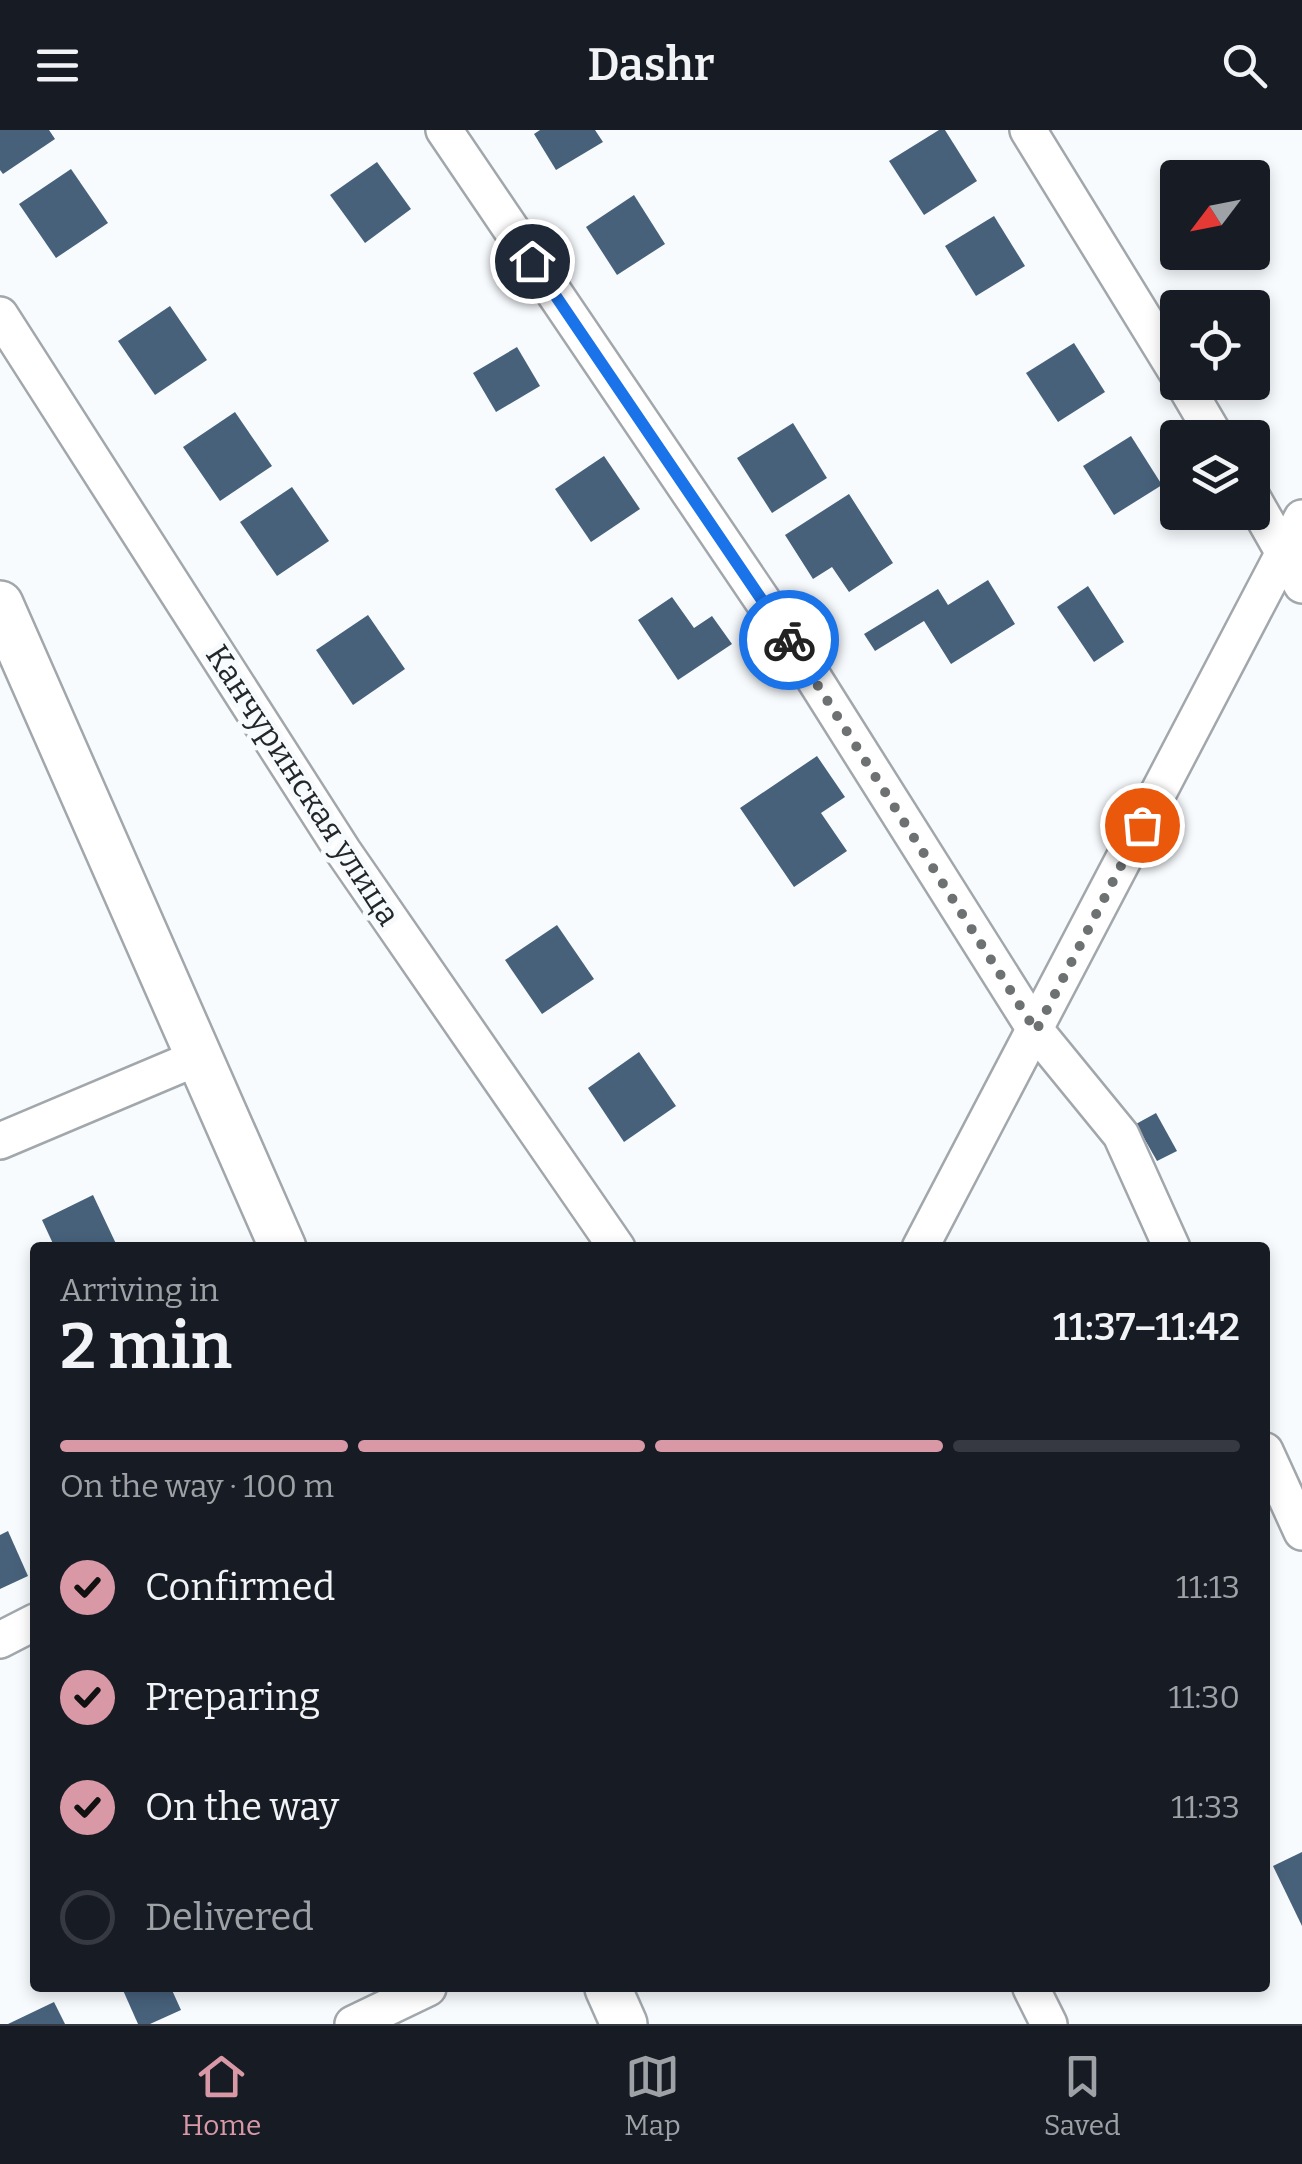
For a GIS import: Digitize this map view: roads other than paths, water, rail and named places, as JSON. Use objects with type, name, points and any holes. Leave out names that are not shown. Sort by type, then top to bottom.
[{"type":"main road","points":[[0,604],[280,1242]]},
{"type":"main road","points":[[610,1992],[624,2024]]},
{"type":"street","points":[[444,130],[798,653],[1036,1031],[1121,1135],[1169,1242]]},
{"type":"street","points":[[1028,130],[1160,345]]},
{"type":"street","name":"Канчуринская улица","points":[[0,315],[343,850],[614,1242]]},
{"type":"street","points":[[923,1242],[1302,518]]},
{"type":"street","points":[[1270,526],[1302,585]]},
{"type":"street","points":[[0,1141],[199,1057]]},
{"type":"street","points":[[1270,1462],[1302,1532]]},
{"type":"street","points":[[0,1640],[30,1625]]},
{"type":"street","points":[[353,2024],[420,1992]]},
{"type":"street","points":[[1033,1992],[1049,2024]]}]
